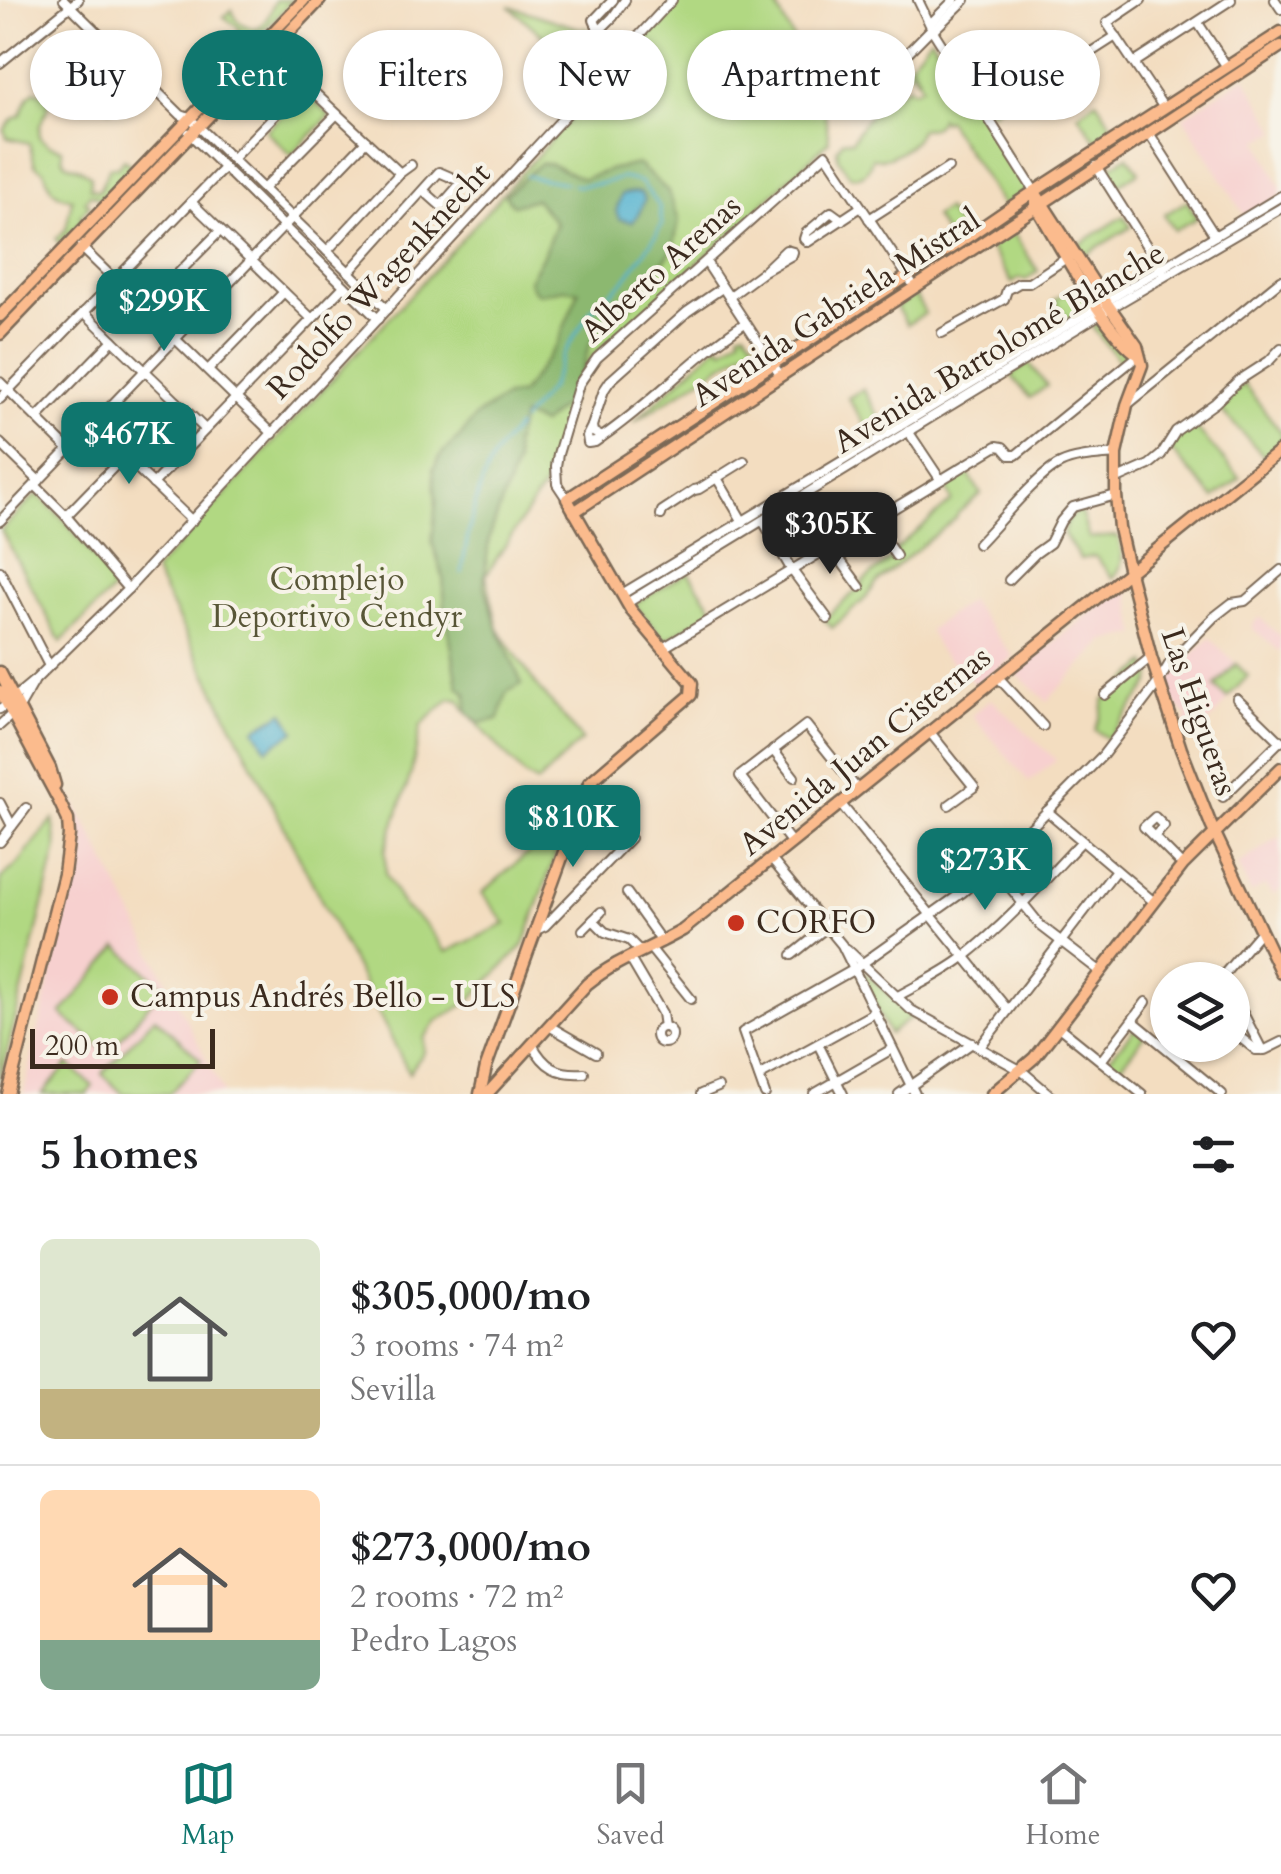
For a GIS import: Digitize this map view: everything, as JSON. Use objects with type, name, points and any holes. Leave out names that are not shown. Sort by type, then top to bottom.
[{"type":"main road","points":[[275,30],[304,0]]},
{"type":"main road","points":[[292,30],[320,0]]},
{"type":"main road","name":"Avenida Gabriela Mistral","points":[[566,499],[907,276],[1096,166],[1164,108],[1281,32]]},
{"type":"main road","name":"Avenida Gabriela Mistral","points":[[574,512],[1122,142],[1149,133],[1281,46]]},
{"type":"main road","points":[[0,334],[170,156],[191,120]]},
{"type":"main road","points":[[0,316],[164,144],[195,120]]},
{"type":"main road","points":[[164,144],[169,147],[170,156]]},
{"type":"main road","points":[[1038,200],[1104,308],[1137,346],[1139,355]]},
{"type":"main road","name":"Las Higueras","points":[[1139,355],[1142,365],[1127,405],[1116,454],[1116,496],[1129,572],[1180,749],[1214,832],[1281,973]]},
{"type":"main road","name":"Avenida Juan Cisternas","points":[[484,1094],[602,971],[682,930],[1278,457]]},
{"type":"main road","points":[[484,1094],[486,1067],[588,784],[691,695],[692,683],[625,599],[566,499]]},
{"type":"main road","points":[[0,672],[11,707]]},
{"type":"main road","points":[[0,691],[50,768],[68,820],[64,874],[8,1094]]},
{"type":"main road","points":[[992,1094],[1022,1071],[1060,1028],[1183,865],[1281,768]]},
{"type":"street","points":[[0,63],[66,3],[78,0]]},
{"type":"street","name":"Rodolfo Wagenknecht","points":[[644,30],[672,0]]},
{"type":"street","points":[[918,0],[935,32]]},
{"type":"street","points":[[915,45],[954,0]]},
{"type":"street","points":[[932,27],[965,0]]},
{"type":"street","points":[[1140,0],[1107,22],[1164,108]]},
{"type":"street","points":[[1134,64],[1232,0]]},
{"type":"street","points":[[1275,0],[1281,9]]},
{"type":"street","points":[[599,30],[594,20],[618,2]]},
{"type":"street","points":[[66,3],[188,124],[224,168],[378,319]]},
{"type":"street","points":[[1198,23],[1227,66]]},
{"type":"street","points":[[1100,47],[1116,36]]},
{"type":"street","points":[[323,101],[400,174]]},
{"type":"street","points":[[263,189],[337,114]]},
{"type":"street","points":[[232,159],[270,120]]},
{"type":"street","name":"Rodolfo Wagenknecht","points":[[0,724],[36,679],[128,590],[561,120]]},
{"type":"street","points":[[990,120],[1038,200]]},
{"type":"street","points":[[188,124],[232,159],[387,310]]},
{"type":"street","points":[[1149,133],[1215,236]]},
{"type":"street","points":[[0,520],[366,141]]},
{"type":"street","name":"Alberto Arenas","points":[[566,499],[558,484],[556,466],[579,384],[597,358],[826,154],[861,207]]},
{"type":"street","points":[[326,251],[411,166]]},
{"type":"street","points":[[1096,166],[1163,272]]},
{"type":"street","points":[[0,399],[224,168]]},
{"type":"street","points":[[869,219],[948,168]]},
{"type":"street","points":[[349,272],[439,172],[462,182],[441,206],[423,190]]},
{"type":"street","name":"Avenida Bartolomé Blanche","points":[[1189,257],[1215,236],[1281,196]]},
{"type":"street","points":[[191,202],[312,319]]},
{"type":"street","points":[[842,220],[831,212],[804,238],[808,242],[842,220],[861,207],[914,286]]},
{"type":"street","name":"Avenida Bartolomé Blanche","points":[[625,599],[743,522],[1163,272],[1281,208]]},
{"type":"street","points":[[144,308],[220,230]]},
{"type":"street","points":[[82,247],[273,434]]},
{"type":"street","points":[[942,333],[1071,255]]},
{"type":"street","points":[[706,262],[780,375]]},
{"type":"street","points":[[728,297],[764,272]]},
{"type":"street","points":[[1127,405],[1281,280]]},
{"type":"street","points":[[153,484],[344,286]]},
{"type":"street","points":[[722,288],[686,312],[610,381],[593,432],[602,436],[661,392],[715,342],[745,323]]},
{"type":"street","points":[[208,370],[284,292]]},
{"type":"street","points":[[84,312],[205,429]]},
{"type":"street","points":[[36,418],[113,340]]},
{"type":"street","points":[[1115,480],[1149,465],[1161,455],[1176,431],[1215,404],[1231,386],[1281,348]]},
{"type":"street","points":[[662,648],[997,446],[1010,456],[1016,455],[1139,355]]},
{"type":"street","name":"Avenida Bartolomé Blanche","points":[[625,599],[763,521],[1023,357]]},
{"type":"street","points":[[0,382],[69,450]]},
{"type":"street","points":[[66,516],[177,402]]},
{"type":"street","points":[[93,426],[192,521]]},
{"type":"street","points":[[908,431],[940,479]]},
{"type":"street","points":[[2,450],[37,483],[128,590]]},
{"type":"street","points":[[978,544],[1057,466],[1080,458],[1116,454]]},
{"type":"street","points":[[661,516],[678,500],[744,461]]},
{"type":"street","points":[[717,478],[743,522]]},
{"type":"street","points":[[1009,580],[1050,543],[1073,507],[1116,496]]},
{"type":"street","points":[[763,521],[790,569],[828,619]]},
{"type":"street","points":[[872,521],[896,556]]},
{"type":"street","points":[[830,546],[860,586]]},
{"type":"street","points":[[765,1094],[743,1032],[853,970],[932,916],[993,866],[1103,755],[1171,661],[1222,610],[1245,601],[1281,570]]},
{"type":"street","points":[[0,571],[49,666]]},
{"type":"street","points":[[1105,694],[1151,657]]},
{"type":"street","points":[[998,676],[1043,726]]},
{"type":"street","points":[[1223,797],[1281,741],[1237,700]]},
{"type":"street","points":[[791,842],[740,776],[806,725],[857,789]]},
{"type":"street","points":[[930,731],[974,787],[950,806]]},
{"type":"street","points":[[773,750],[794,777]]},
{"type":"street","points":[[0,803],[12,826]]},
{"type":"street","points":[[840,803],[1008,1010]]},
{"type":"street","points":[[0,842],[26,808]]},
{"type":"street","points":[[1047,812],[1153,901]]},
{"type":"street","points":[[1154,837],[1183,865]]},
{"type":"street","points":[[536,930],[630,838]]},
{"type":"street","points":[[896,997],[965,957],[1082,841]]},
{"type":"street","points":[[771,859],[842,945],[911,1010],[1022,1071],[1049,1094]]},
{"type":"street","points":[[993,866],[1041,926],[1101,972]]},
{"type":"street","points":[[898,1094],[913,1090],[976,1045],[1008,1010],[1116,870]]},
{"type":"street","points":[[627,893],[662,942]]},
{"type":"street","points":[[584,930],[601,912]]},
{"type":"street","points":[[593,920],[605,932],[630,940],[691,999]]},
{"type":"street","points":[[792,955],[827,926]]},
{"type":"street","points":[[1235,962],[1261,932]]},
{"type":"street","points":[[842,945],[913,1090]]},
{"type":"street","points":[[640,953],[664,1027]]},
{"type":"street","points":[[1101,1060],[1146,1002]]},
{"type":"street","points":[[759,1076],[874,1012]]},
{"type":"street","points":[[1133,1021],[1222,1094]]},
{"type":"street","points":[[548,1026],[596,1053]]},
{"type":"street","points":[[1250,1027],[1262,1050]]},
{"type":"street","points":[[1060,1028],[1142,1094]]},
{"type":"street","points":[[1250,1044],[1262,1050],[1281,1042]]},
{"type":"street","points":[[532,1044],[550,1068],[584,1073]]},
{"type":"street","points":[[818,1044],[842,1094]]},
{"type":"street","points":[[814,1094],[892,1050]]},
{"type":"street","points":[[1205,1094],[1212,1086]]},
{"type":"street","points":[[703,1094],[718,1087]]},
{"type":"shaded area","points":[[1245,77],[1277,131],[1259,141],[1281,189],[1281,196],[1246,218],[1183,117]]},
{"type":"shaded area","points":[[1127,584],[1137,635],[1105,641],[1047,701],[1015,673]]},
{"type":"shaded area","points":[[969,600],[1013,657],[977,686],[939,651],[929,630]]},
{"type":"shaded area","points":[[1259,617],[1281,637],[1281,653],[1251,627]]},
{"type":"shaded area","points":[[1210,638],[1249,676],[1194,740],[1182,728],[1188,717],[1167,696],[1164,686],[1182,657],[1186,661]]},
{"type":"shaded area","points":[[991,699],[1056,760],[1029,782],[972,715]]},
{"type":"shaded area","name":"Campus Andrés Bello - ULS","points":[[53,765],[224,1094],[24,1094],[73,879],[76,836]]},
{"type":"shaded area","points":[[1278,837],[1281,889],[1274,895],[1264,885],[1251,893],[1238,865]]},
{"type":"green space","points":[[275,0],[293,0],[264,30],[239,30],[224,17],[232,10],[242,24],[258,29]]},
{"type":"green space","name":"Complejo Deportivo Cendyr","points":[[678,0],[773,0],[789,30],[687,30],[687,120],[826,120],[829,141],[593,356],[573,388],[551,475],[486,575],[498,629],[535,683],[582,740],[537,783],[525,776],[459,700],[450,699],[421,725],[411,774],[385,851],[386,875],[404,907],[426,925],[446,952],[506,924],[482,893],[558,827],[563,833],[524,945],[466,1004],[437,1021],[424,1038],[424,1052],[409,1073],[154,571],[569,120],[667,120],[667,30],[651,30]]},
{"type":"green space","points":[[509,6],[587,30],[536,30]]},
{"type":"green space","points":[[931,37],[935,43],[937,124],[920,129],[901,151],[886,158],[872,158],[862,175],[850,176],[838,158],[837,149],[843,140],[852,141],[866,120],[915,120],[915,90],[922,86],[915,76],[915,72],[920,79],[915,71],[915,57]]},
{"type":"green space","points":[[28,97],[30,120],[43,120],[40,138],[62,149],[66,164],[91,176],[90,188],[99,191],[110,167],[118,167],[123,159],[134,168],[103,200],[90,194],[85,201],[90,205],[80,216],[83,220],[59,244],[56,239],[66,229],[72,199],[52,190],[44,171],[35,165],[29,143],[7,138],[4,130],[21,115]]},
{"type":"green space","points":[[1100,106],[1115,130],[1097,142],[1082,120],[1100,120]]},
{"type":"green space","points":[[323,109],[330,116],[291,155],[266,131],[276,120],[323,120]]},
{"type":"green space","points":[[947,120],[985,120],[1029,189],[1003,206]]},
{"type":"green space","points":[[1128,156],[1139,172],[1117,186],[1106,170]]},
{"type":"green space","points":[[540,163],[583,179],[638,164],[668,191],[679,220],[673,249],[632,305],[605,322],[589,346],[564,405],[542,424],[522,416],[514,446],[516,463],[489,538],[484,584],[522,684],[507,692],[499,719],[480,723],[467,713],[467,694],[458,686],[443,577],[432,542],[436,502],[433,469],[476,416],[506,397],[521,394],[557,345],[579,291],[564,289],[538,294],[529,280],[556,223],[535,199],[513,205],[505,195]]},
{"type":"green space","points":[[1187,201],[1197,218],[1174,230],[1164,215]]},
{"type":"green space","points":[[1025,203],[1027,208],[917,280],[914,275]]},
{"type":"green space","points":[[946,209],[962,232],[949,240],[934,217]]},
{"type":"green space","points":[[1124,216],[1131,227],[1081,257],[1075,247]]},
{"type":"green space","points":[[1012,231],[1038,271],[1026,280],[1019,278],[1012,283],[989,246]]},
{"type":"green space","points":[[906,281],[909,286],[783,369],[780,365]]},
{"type":"green space","points":[[1077,286],[1089,306],[1068,319],[1054,300]]},
{"type":"green space","points":[[915,295],[925,313],[907,325],[896,307]]},
{"type":"green space","points":[[1100,322],[1128,358],[1127,362],[1122,364],[1092,327]]},
{"type":"green space","points":[[745,330],[756,343],[633,423],[719,344],[723,349]]},
{"type":"green space","points":[[1029,363],[1047,386],[1030,398],[1011,375]]},
{"type":"green space","points":[[772,369],[775,374],[577,501],[577,497]]},
{"type":"green space","points":[[1244,384],[1281,432],[1281,443],[1265,457],[1218,407]]},
{"type":"green space","points":[[863,389],[887,430],[873,438],[848,398]]},
{"type":"green space","points":[[1194,426],[1240,478],[1214,498],[1167,446],[1175,434]]},
{"type":"green space","points":[[966,470],[981,494],[878,581],[864,600],[832,628],[824,619],[952,501],[944,484]]},
{"type":"green space","points":[[37,494],[66,522],[117,586],[61,642],[1,530]]},
{"type":"green space","points":[[1080,509],[1089,538],[1118,536],[1121,563],[1113,578],[1095,556],[1080,559],[1063,533],[1068,519]]},
{"type":"green space","points":[[688,572],[715,611],[665,640],[634,604]]},
{"type":"green space","points":[[1147,663],[1152,676],[1150,684],[1108,739],[1095,730],[1104,700]]},
{"type":"green space","points":[[1236,664],[1248,676],[1227,698],[1215,686]]},
{"type":"green space","points":[[53,819],[57,848],[0,1081],[0,879],[18,864]]},
{"type":"green space","points":[[118,947],[164,987],[108,1053],[61,1014]]},
{"type":"green space","points":[[862,970],[913,1016],[889,1034],[861,976]]},
{"type":"green space","points":[[155,1017],[201,1060],[169,1094],[123,1094],[102,1074]]},
{"type":"green space","points":[[1135,1028],[1144,1036],[1118,1070],[1107,1061]]},
{"type":"green space","points":[[68,1064],[93,1086],[87,1094],[42,1094]]},
{"type":"water","points":[[641,193],[645,199],[639,213],[632,222],[619,219],[616,211],[622,194]]},
{"type":"water","points":[[284,712],[295,731],[267,749],[255,729]]},
{"type":"waterway","points":[[526,176],[566,183]]},
{"type":"waterway","points":[[522,421],[550,388],[564,353],[591,310],[624,281],[662,224],[659,206],[641,182],[623,178],[573,185]]},
{"type":"waterway","points":[[462,573],[481,485],[495,454],[517,427]]},
{"type":"place","name":"CORFO","points":[[736,923]]},
{"type":"place","name":"Campus Andrés Bello - ULS","points":[[110,997]]}]
